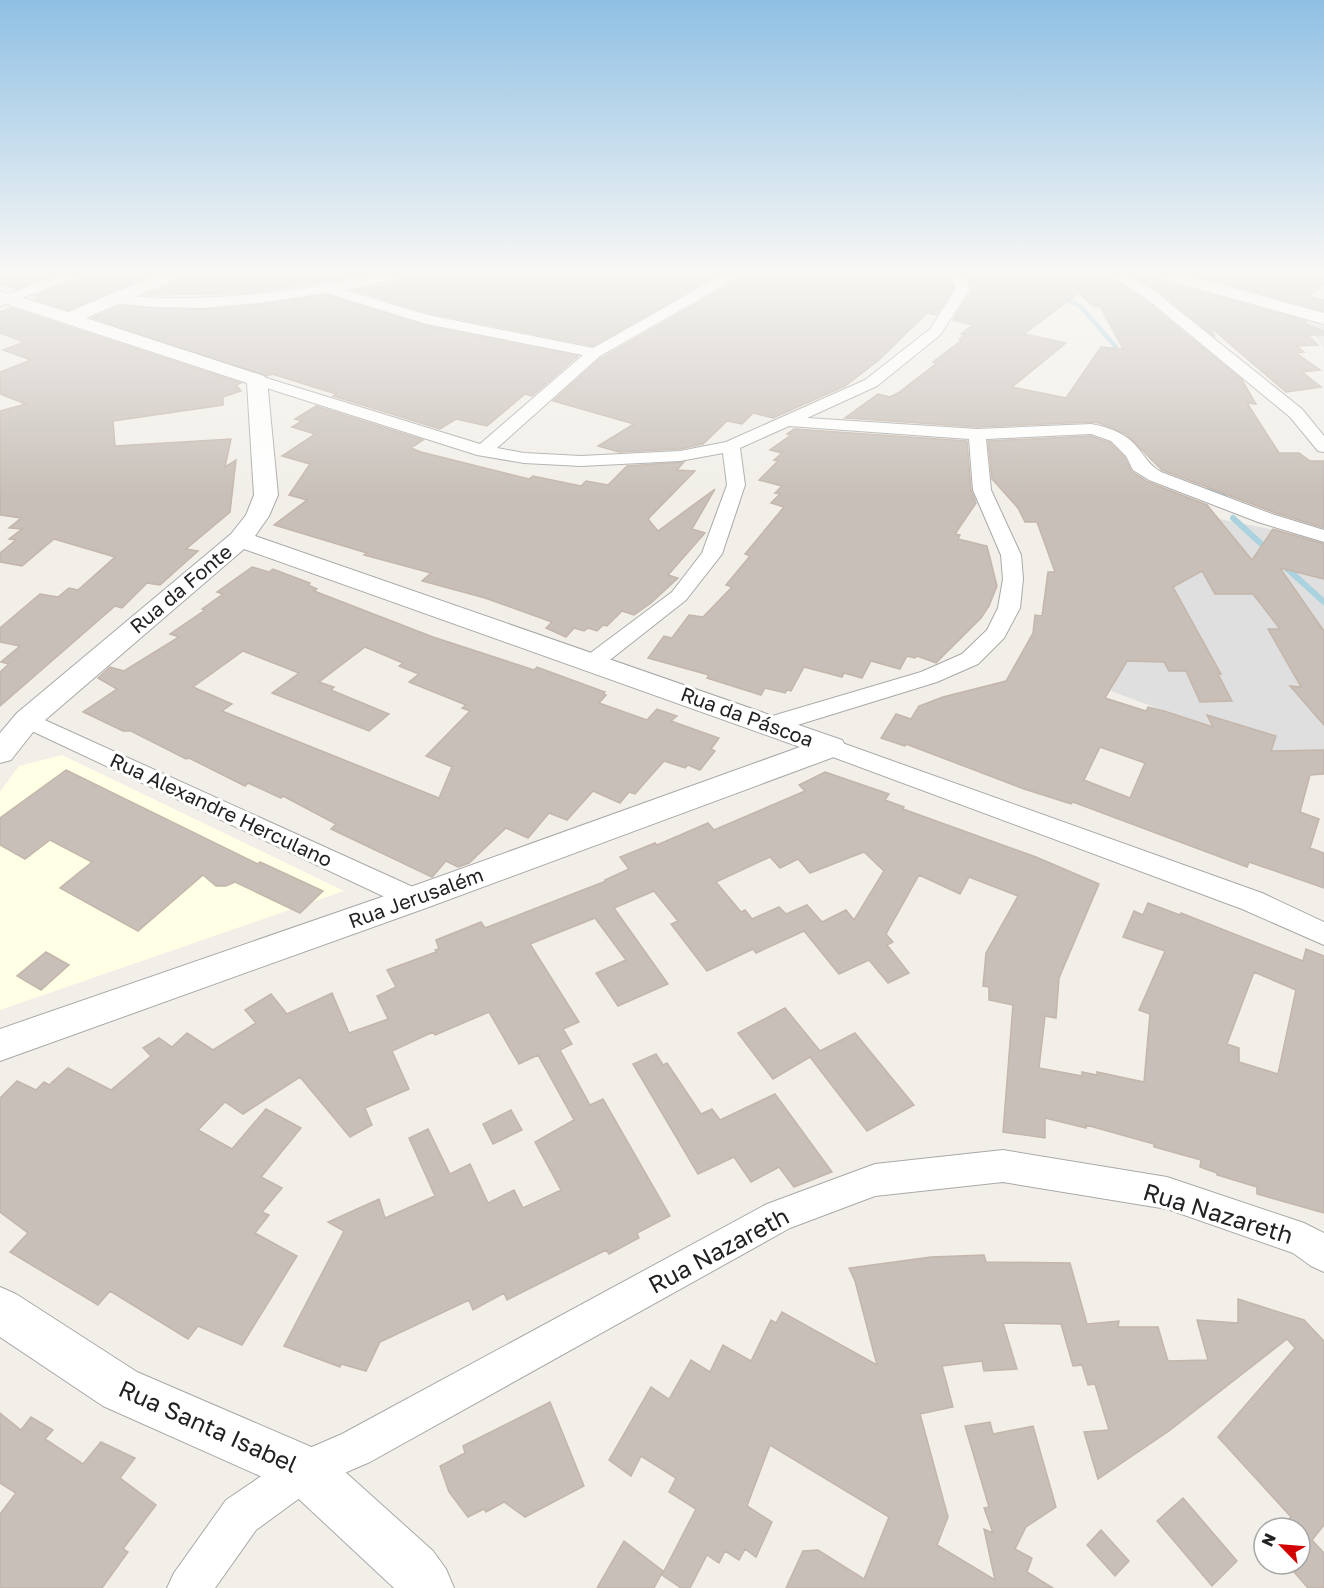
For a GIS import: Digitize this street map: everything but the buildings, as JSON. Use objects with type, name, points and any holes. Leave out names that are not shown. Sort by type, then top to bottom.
[{"type":"street","points":[[161,349],[483,451],[524,459],[581,461],[680,456],[731,446],[871,383],[914,349]]},
{"type":"street","points":[[576,349],[595,353]]},
{"type":"street","points":[[483,451],[602,349]]},
{"type":"street","points":[[1217,349],[1296,413],[1324,447]]},
{"type":"street","name":"Rua da Fonte","points":[[0,753],[27,720],[240,539],[257,516],[266,495],[257,380]]},
{"type":"street","points":[[789,421],[977,434],[1090,429],[1106,432],[1117,437],[1134,454],[1139,466],[1155,476],[1265,518],[1324,536]]},
{"type":"street","points":[[770,725],[929,677],[970,659],[996,633],[1009,608],[1013,579],[1011,555],[982,490],[977,434]]},
{"type":"street","points":[[593,662],[679,596],[712,554],[736,485],[731,446]]},
{"type":"street","name":"Rua da Páscoa","points":[[240,539],[831,747],[1252,901],[1324,934]]},
{"type":"street","name":"Rua Alexandre Herculano","points":[[27,720],[414,899]]},
{"type":"street","name":"Rua Jerusalém","points":[[0,1045],[414,899],[831,747]]},
{"type":"street","name":"Rua Nazareth","points":[[189,1588],[241,1515],[305,1470],[356,1448],[778,1216],[875,1180],[1003,1166],[1167,1193],[1304,1240],[1324,1254]]},
{"type":"street","name":"Rua Santa Isabel","points":[[0,1310],[120,1389],[305,1470],[414,1570],[427,1588]]},
{"type":"shaded area","points":[[1119,499],[1324,540],[1324,770],[1111,691],[1148,591]]},
{"type":"shaded area","points":[[62,755],[344,891],[0,1010],[0,792],[19,766]]},
{"type":"waterway","points":[[1209,491],[1224,495]]},
{"type":"waterway","points":[[1233,518],[1269,551]]},
{"type":"waterway","points":[[1282,564],[1324,602]]}]
